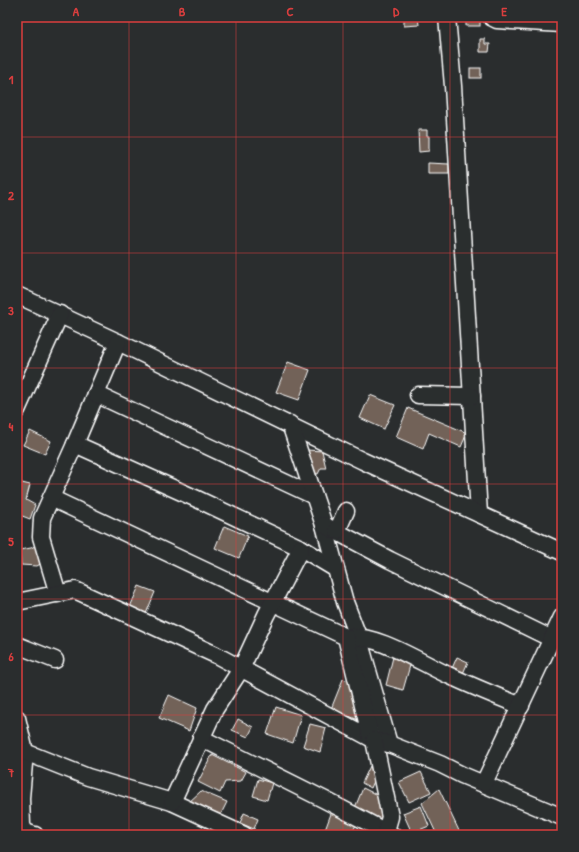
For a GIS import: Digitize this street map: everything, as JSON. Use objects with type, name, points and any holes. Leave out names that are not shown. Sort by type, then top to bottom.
[{"type":"street","points":[[447,17],[453,86],[479,514]]},
{"type":"street","points":[[491,17],[498,20],[562,24]]},
{"type":"street","points":[[17,295],[290,424],[370,464],[562,552]]},
{"type":"street","points":[[17,410],[24,377],[60,314]]},
{"type":"street","points":[[58,594],[41,537],[42,518],[118,342]]},
{"type":"street","points":[[96,394],[314,496]]},
{"type":"street","points":[[418,395],[472,396]]},
{"type":"street","points":[[290,424],[314,496],[330,528],[332,566],[345,602],[351,637],[379,741],[389,828]]},
{"type":"street","points":[[75,444],[197,498],[301,548],[332,566]]},
{"type":"street","points":[[51,498],[351,637],[391,648],[447,675],[521,706]]},
{"type":"street","points":[[330,528],[346,511]]},
{"type":"street","points":[[330,528],[390,560],[552,639]]},
{"type":"street","points":[[172,802],[215,709],[241,669],[301,548]]},
{"type":"street","points":[[17,602],[75,590],[194,645],[379,741],[440,764],[562,817]]},
{"type":"street","points":[[484,783],[562,617]]},
{"type":"street","points":[[17,644],[55,660]]},
{"type":"street","points":[[17,718],[21,753],[22,825],[26,834]]},
{"type":"street","points":[[201,738],[389,828]]},
{"type":"street","points":[[21,753],[88,777],[172,802],[237,833]]},
{"type":"building","points":[[404,17],[418,17],[419,25],[404,26]]},
{"type":"building","points":[[466,17],[480,17],[480,26],[466,26]]},
{"type":"building","points":[[480,39],[485,39],[485,44],[490,44],[489,52],[480,52]]},
{"type":"building","points":[[470,68],[481,68],[481,78],[470,78]]},
{"type":"building","points":[[418,130],[427,130],[427,136],[429,136],[429,151],[419,152]]},
{"type":"building","points":[[428,163],[449,164],[449,174],[428,174]]},
{"type":"building","points":[[288,362],[310,370],[299,400],[276,392]]},
{"type":"building","points":[[370,395],[395,405],[384,429],[360,418]]},
{"type":"building","points":[[408,408],[467,433],[461,447],[429,433],[423,449],[396,437]]},
{"type":"building","points":[[30,431],[51,441],[45,454],[23,445]]},
{"type":"building","points":[[307,450],[322,451],[326,468],[321,468],[318,474],[310,473]]},
{"type":"building","points":[[18,482],[30,485],[26,500],[35,505],[30,519],[17,514]]},
{"type":"building","points":[[224,526],[248,536],[239,558],[215,548]]},
{"type":"building","points":[[41,543],[47,560],[37,566],[21,565],[20,550],[31,548]]},
{"type":"building","points":[[139,586],[155,592],[143,621],[127,614]]},
{"type":"building","points":[[393,657],[411,662],[403,690],[386,685]]},
{"type":"building","points":[[457,657],[468,662],[461,678],[450,673]]},
{"type":"building","points":[[343,679],[362,686],[361,721],[331,709]]},
{"type":"building","points":[[169,695],[197,708],[189,731],[159,718]]},
{"type":"building","points":[[276,707],[301,715],[293,743],[267,734]]},
{"type":"building","points":[[238,719],[253,727],[248,737],[232,730]]},
{"type":"building","points":[[310,724],[326,728],[320,752],[303,746]]},
{"type":"building","points":[[212,755],[246,772],[241,781],[225,782],[220,793],[198,782]]},
{"type":"building","points":[[370,766],[379,770],[371,788],[362,783]]},
{"type":"building","points":[[421,772],[431,792],[409,802],[399,782]]},
{"type":"building","points":[[258,779],[272,783],[267,800],[253,796]]},
{"type":"building","points":[[363,788],[381,797],[384,812],[381,820],[354,810]]},
{"type":"building","points":[[439,789],[461,835],[437,835],[422,803]]},
{"type":"building","points":[[201,791],[227,802],[219,818],[188,803]]},
{"type":"building","points":[[421,806],[429,826],[412,833],[403,813]]},
{"type":"building","points":[[332,811],[356,825],[351,835],[335,835],[325,830]]},
{"type":"building","points":[[244,813],[258,819],[254,829],[240,823]]}]
